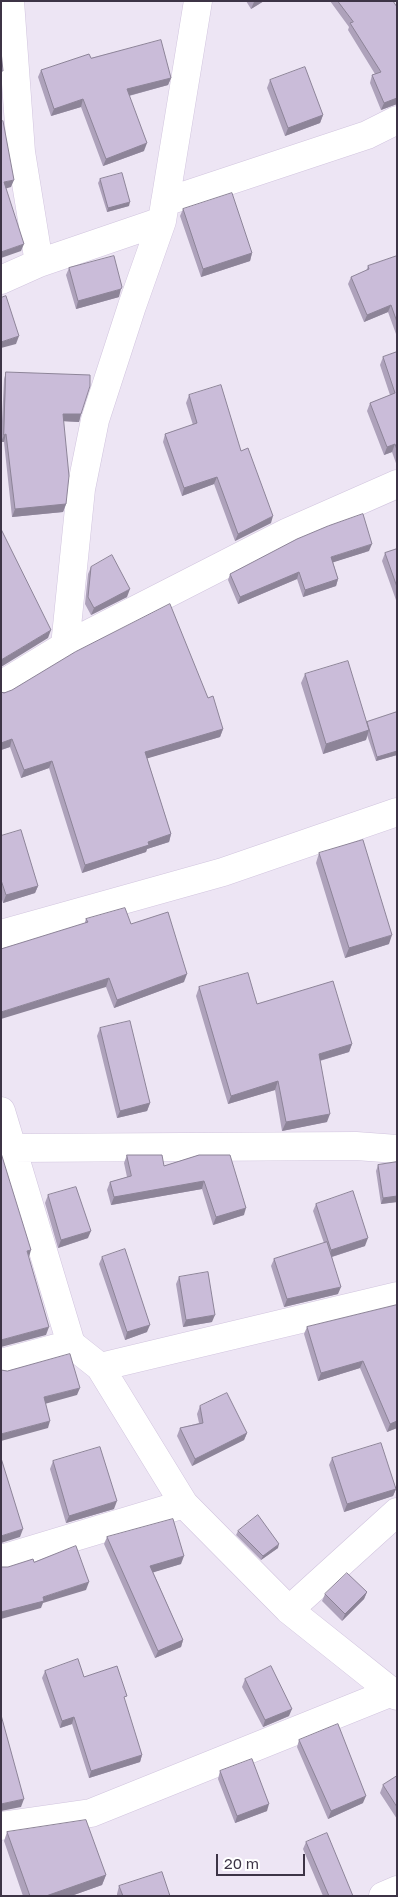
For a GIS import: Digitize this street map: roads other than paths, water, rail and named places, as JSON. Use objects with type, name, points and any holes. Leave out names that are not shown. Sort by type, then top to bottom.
[{"type":"street","points":[[10,1],[21,152],[39,263]]},
{"type":"street","points":[[65,646],[81,489],[95,420],[164,212],[198,1]]},
{"type":"street","points":[[1,280],[164,212],[367,135],[397,120]]},
{"type":"street","points":[[1,685],[65,646],[288,532],[397,484]]},
{"type":"street","points":[[1,934],[223,872],[397,812]]},
{"type":"street","points":[[1,1111],[71,1344],[100,1368],[184,1504],[289,1610],[394,1694],[90,1813],[1,1826]]},
{"type":"street","points":[[12,1148],[356,1146],[397,1149]]},
{"type":"street","points":[[100,1368],[397,1296]]},
{"type":"street","points":[[1,1363],[71,1344]]},
{"type":"street","points":[[1,1560],[184,1504]]},
{"type":"street","points":[[289,1610],[397,1512]]},
{"type":"street","points":[[383,1896],[397,1890]]}]
